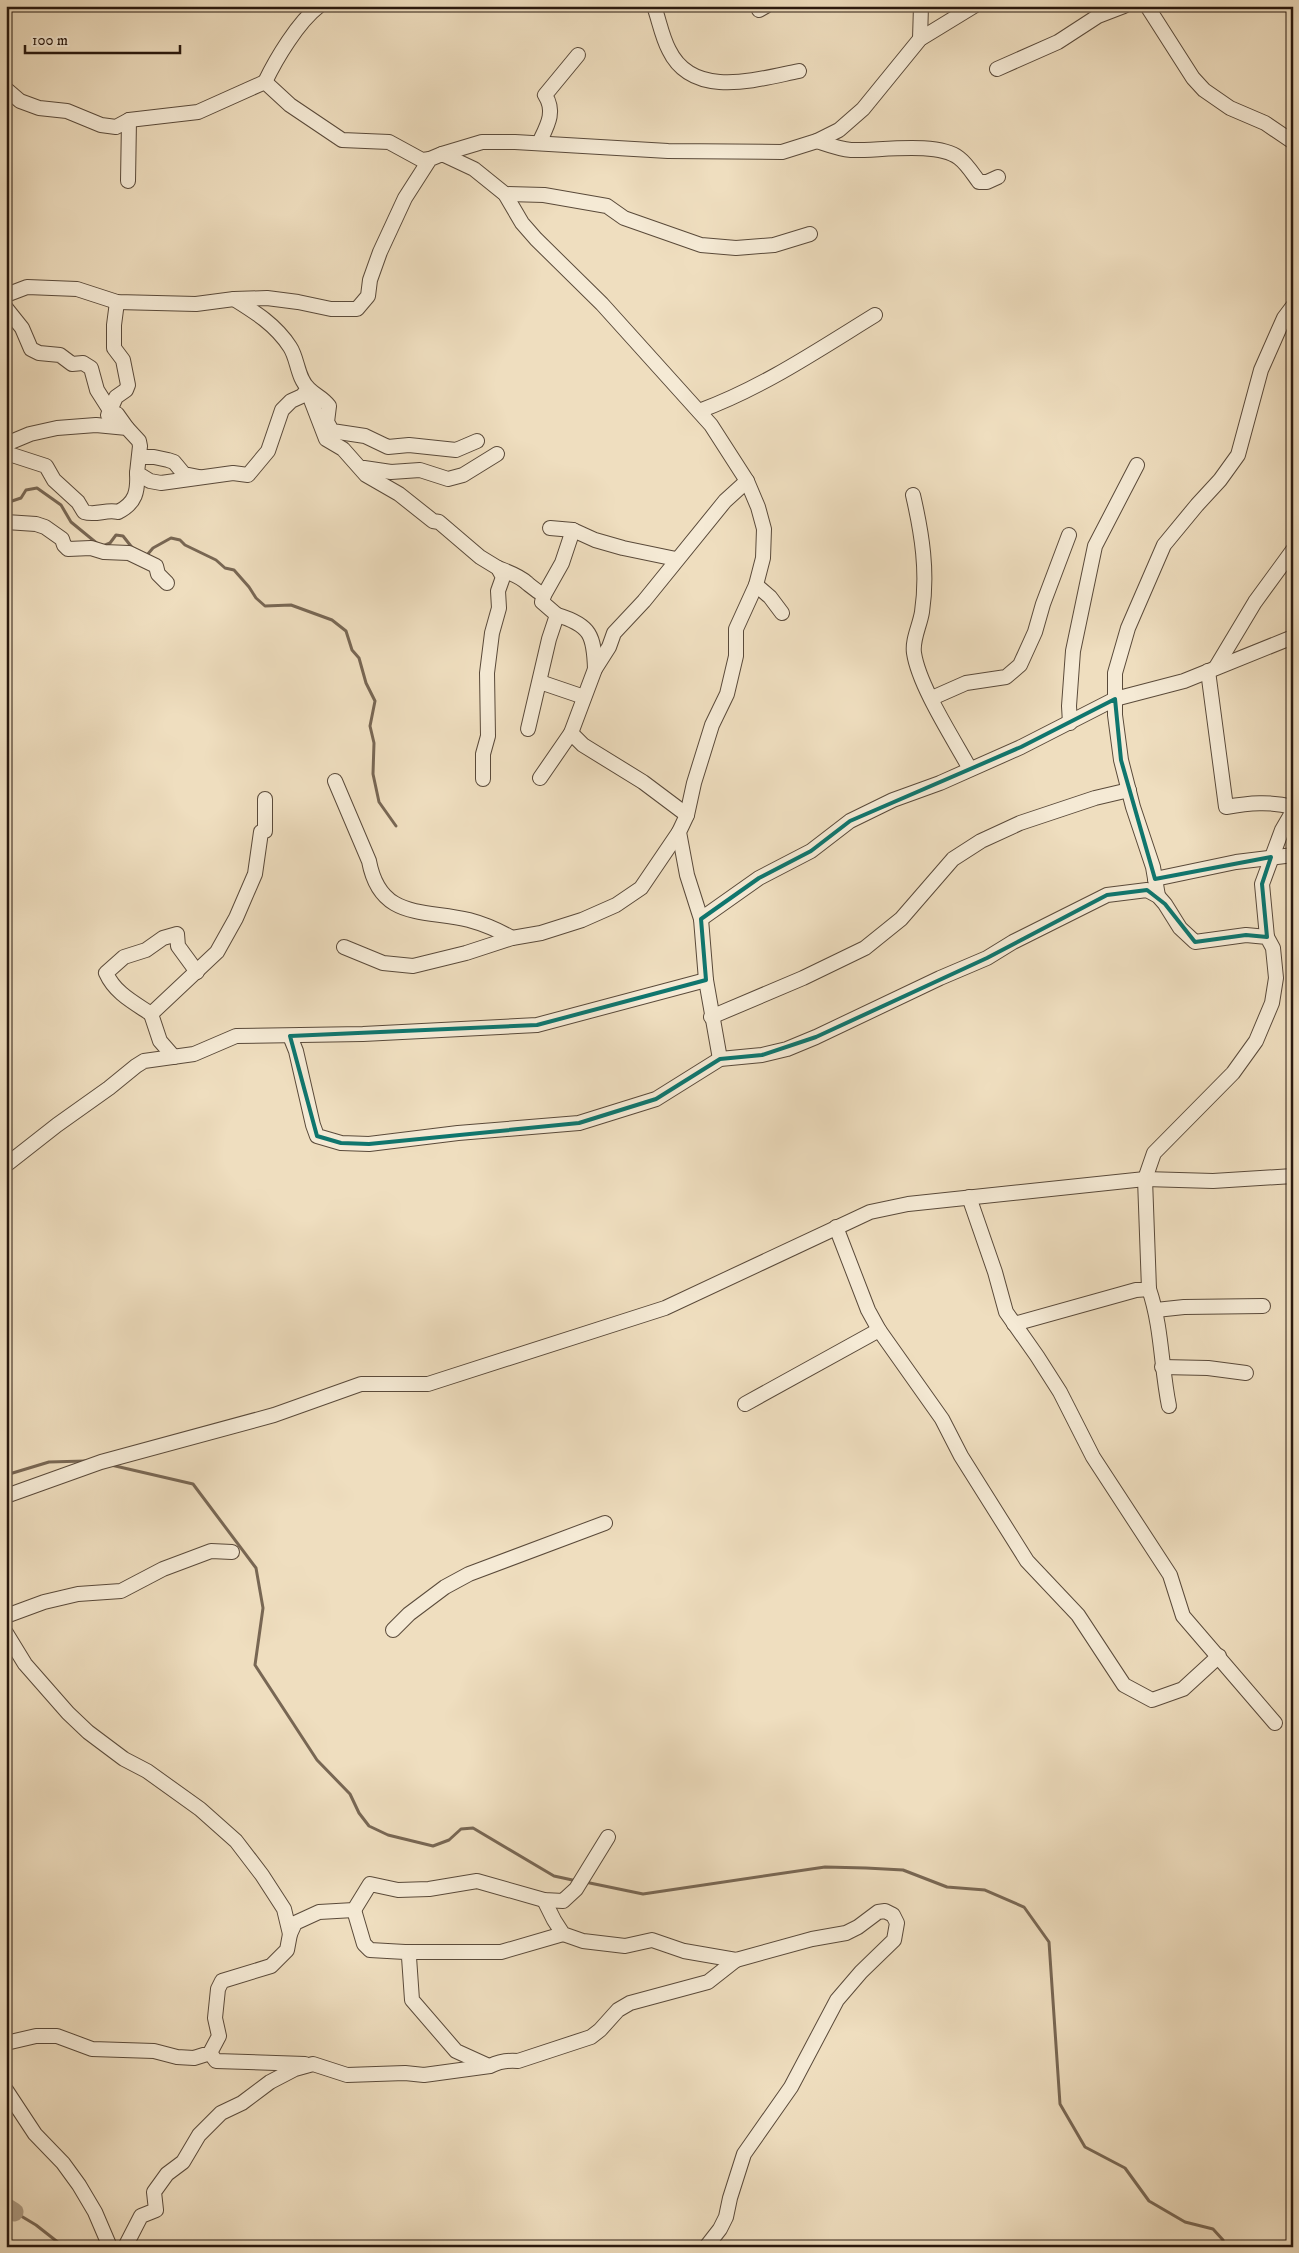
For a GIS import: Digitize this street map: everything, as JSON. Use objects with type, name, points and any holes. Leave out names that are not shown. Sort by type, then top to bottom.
[{"type":"street","points":[[6,89],[20,101],[39,108],[67,111],[101,125],[116,127],[129,120],[198,112],[265,82],[286,45],[319,6]]},
{"type":"street","points":[[654,6],[672,56],[686,70],[708,82],[740,82],[799,71]]},
{"type":"street","points":[[920,39],[921,6]]},
{"type":"street","points":[[265,82],[290,105],[342,140],[389,142],[422,160],[482,142],[539,143],[650,150],[782,152],[817,141],[839,130],[864,109],[920,39],[974,6]]},
{"type":"street","points":[[997,68],[1058,42],[1098,16],[1124,6]]},
{"type":"street","points":[[1147,6],[1193,78],[1204,90],[1230,108],[1254,117],[1293,142]]},
{"type":"street","points":[[539,143],[551,116],[550,103],[545,95],[578,55]]},
{"type":"street","points":[[128,181],[129,120]]},
{"type":"street","points":[[817,141],[840,149],[896,147],[937,150],[958,157],[979,182],[986,182],[998,177]]},
{"type":"street","points":[[344,947],[383,963],[412,966],[466,953],[512,938],[541,933],[582,920],[626,900],[641,888],[679,832],[687,815],[694,782],[712,724],[728,694],[736,656],[736,629],[756,585],[763,558],[764,530],[758,507],[747,481],[732,455],[699,411],[602,304],[536,239],[522,223],[505,194],[474,169],[436,156]]},
{"type":"street","points":[[6,295],[27,287],[77,289],[117,302],[196,304],[234,299],[268,298],[330,309],[357,309],[368,296],[370,280],[380,252],[405,198],[436,156]]},
{"type":"street","points":[[505,194],[544,195],[607,206],[624,218],[701,245],[736,248],[774,245],[810,234]]},
{"type":"street","points":[[234,299],[268,320],[291,348],[297,368],[308,388],[311,400],[323,427],[324,436],[343,449],[366,475],[399,494],[433,520],[439,522],[480,557],[528,583],[533,590],[544,595]]},
{"type":"street","points":[[96,425],[111,412],[116,397],[126,390],[128,385],[122,360],[114,348],[117,302]]},
{"type":"street","points":[[1158,896],[1120,751],[1115,715],[1115,672],[1128,628],[1145,585],[1164,546],[1220,480],[1238,455],[1261,370],[1284,318],[1293,306]]},
{"type":"street","points":[[6,308],[22,328],[31,349],[39,353],[60,355],[72,364],[82,363],[91,368],[97,390],[111,412],[117,414],[139,441],[140,457],[136,496],[131,504],[118,512],[112,510],[90,514],[84,512],[78,502],[54,480],[46,466],[6,453]]},
{"type":"street","points":[[699,411],[772,378],[875,315]]},
{"type":"street","points":[[308,388],[321,396],[329,406],[327,422],[332,431],[365,436],[388,447],[409,445],[456,450],[477,441]]},
{"type":"street","points":[[137,473],[150,481],[161,483],[233,473],[248,475],[268,451],[282,410],[291,401],[302,396],[308,388]]},
{"type":"street","points":[[6,444],[40,431],[96,425],[127,428]]},
{"type":"street","points":[[360,467],[391,472],[420,470],[448,479],[463,475],[497,454]]},
{"type":"street","points":[[140,457],[154,456],[174,462],[184,474],[202,478]]},
{"type":"street","points":[[1070,723],[1068,706],[1073,651],[1095,546],[1137,465]]},
{"type":"street","points":[[540,778],[571,733],[595,669],[609,647],[614,633],[644,601],[676,559],[725,502],[747,481]]},
{"type":"street","points":[[913,495],[922,537],[925,574],[922,612],[913,650],[916,662],[932,698],[970,769]]},
{"type":"street","points":[[6,522],[36,524],[45,527],[62,539],[68,549],[91,548],[104,552],[129,553],[156,566],[158,574],[167,583]]},
{"type":"street","points":[[550,528],[573,530],[595,540],[623,548],[676,559]]},
{"type":"street","points":[[573,530],[562,563],[542,602],[557,615],[582,626],[589,632],[595,669]]},
{"type":"street","points":[[932,698],[966,683],[1006,677],[1020,665],[1035,632],[1043,604],[1069,535]]},
{"type":"street","points":[[1293,550],[1254,602],[1212,669],[1226,807],[1254,803],[1279,803],[1293,807]]},
{"type":"street","points":[[483,779],[483,754],[488,736],[487,673],[492,633],[500,608],[498,592],[503,577],[498,568]]},
{"type":"street","points":[[756,585],[770,597],[782,613]]},
{"type":"street","points":[[528,729],[549,639],[557,615]]},
{"type":"street","points":[[701,919],[759,878],[810,851],[850,821],[893,800],[940,783],[1070,723],[1115,699],[1184,681],[1293,637]]},
{"type":"street","points":[[540,682],[584,697]]},
{"type":"street","points":[[571,733],[583,746],[643,782],[687,815]]},
{"type":"street","points":[[334,781],[369,861],[371,874],[382,895],[409,912],[469,920],[496,928],[512,938]]},
{"type":"street","points":[[711,1017],[803,978],[865,948],[901,919],[953,859],[982,841],[1020,824],[1095,798],[1129,790]]},
{"type":"street","points":[[151,1014],[217,952],[245,899],[255,874],[261,832],[265,831],[265,799]]},
{"type":"street","points":[[1169,1406],[1162,1367],[1156,1310],[1149,1290],[1145,1179],[1154,1153],[1233,1072],[1256,1041],[1272,1003],[1276,978],[1273,948],[1267,937],[1262,884],[1271,857],[1293,812]]},
{"type":"street","points":[[679,832],[687,875],[701,919],[711,1017],[720,1059]]},
{"type":"street","points":[[1155,879],[1236,862],[1293,855]]},
{"type":"street","points":[[290,1036],[296,1051],[317,1136],[341,1143],[369,1144],[458,1133],[579,1123],[656,1099],[720,1059],[744,1057],[787,1049],[816,1038],[940,978],[987,958],[1013,942],[1107,895],[1147,890],[1158,896],[1180,928],[1194,942],[1246,935],[1267,937]]},
{"type":"street","points":[[174,1056],[160,1041],[151,1014],[122,995],[110,983],[106,972],[124,957],[146,950],[163,938],[177,934],[178,946],[197,972]]},
{"type":"street","points":[[6,1165],[56,1125],[109,1088],[136,1066],[144,1062],[194,1054],[236,1036],[290,1036],[537,1024],[706,980]]},
{"type":"street","points":[[6,1496],[101,1462],[274,1415],[361,1384],[428,1384],[647,1314],[665,1308],[870,1212],[898,1206],[969,1197],[1145,1179],[1232,1181],[1293,1176]]},
{"type":"street","points":[[969,1197],[995,1272],[1006,1312],[1060,1392],[1093,1457],[1170,1575],[1183,1616],[1275,1723]]},
{"type":"street","points":[[836,1227],[868,1310],[880,1330],[942,1418],[961,1456],[1027,1561],[1078,1615],[1124,1685],[1152,1700],[1183,1689],[1219,1656]]},
{"type":"street","points":[[1014,1324],[1136,1290],[1149,1290]]},
{"type":"street","points":[[1156,1310],[1184,1307],[1263,1306]]},
{"type":"street","points":[[745,1404],[880,1330]]},
{"type":"street","points":[[1162,1367],[1208,1368],[1246,1373]]},
{"type":"street","points":[[393,1630],[409,1614],[445,1587],[469,1574],[606,1523]]},
{"type":"street","points":[[6,1616],[44,1602],[78,1594],[121,1590],[163,1569],[211,1552],[232,1552]]},
{"type":"street","points":[[6,1632],[24,1664],[68,1713],[88,1732],[124,1759],[147,1771],[200,1809],[236,1841],[284,1908],[290,1934]]},
{"type":"street","points":[[608,1837],[576,1889],[563,1901],[544,1900],[477,1881],[429,1889],[398,1890],[370,1884],[354,1910],[364,1944],[370,1950],[501,1952],[563,1934],[584,1941],[625,1946],[652,1940],[684,1951],[736,1960]]},
{"type":"street","points":[[544,1900],[563,1934]]},
{"type":"street","points":[[6,2043],[36,2036],[57,2036],[92,2050],[154,2051],[177,2057],[194,2058],[210,2053],[219,2036],[215,2018],[218,1989],[222,1982],[271,1966],[287,1950],[290,1934],[295,1923],[319,1912],[354,1910]]},
{"type":"street","points":[[210,2053],[216,2061],[313,2064],[347,2075],[404,2073],[424,2075],[490,2066],[498,2062],[518,2061],[591,2037],[618,2010],[630,2002],[708,1982],[736,1960],[812,1939],[846,1933],[858,1928],[878,1912],[885,1911],[893,1915],[897,1923],[894,1940],[861,1972],[837,2000],[790,2087],[744,2154],[726,2217],[720,2229],[706,2247]]},
{"type":"street","points":[[405,1952],[409,1957],[412,2000],[456,2051],[490,2066]]},
{"type":"street","points":[[125,2247],[141,2216],[156,2210],[154,2192],[168,2174],[183,2162],[199,2135],[221,2113],[242,2103],[270,2082],[295,2069],[313,2064]]},
{"type":"street","points":[[6,2090],[35,2134],[63,2163],[79,2185],[95,2212],[110,2247]]},
{"type":"highlighted area","points":[[1115,699],[1121,760],[1155,879],[1271,857],[1262,884],[1267,937],[1246,935],[1195,942],[1165,904],[1147,890],[1107,895],[987,958],[816,1037],[762,1055],[720,1059],[656,1099],[579,1123],[369,1144],[341,1143],[317,1136],[290,1036],[537,1025],[706,980],[701,919],[759,878],[811,851],[850,821],[1021,747]]},
{"type":"waterway","points":[[6,503],[21,498],[26,490],[37,488],[61,505],[71,522],[99,545],[103,546],[110,543],[116,535],[123,536],[134,550]]},
{"type":"waterway","points":[[144,555],[147,555],[153,548],[171,538],[180,540],[185,545],[216,560],[225,568],[234,570],[256,598],[265,606],[291,605],[332,620],[346,631],[352,650],[359,658],[366,683],[375,701],[370,726],[374,743],[373,774],[379,802],[396,826]]},
{"type":"waterway","points":[[6,1475],[49,1462],[85,1461]]},
{"type":"waterway","points":[[111,1465],[193,1484],[256,1568],[263,1608],[255,1665],[317,1760],[350,1794],[359,1813],[369,1826],[388,1835],[433,1846],[449,1840],[461,1829],[473,1828],[554,1876],[577,1881]]},
{"type":"waterway","points":[[585,1882],[643,1894],[825,1867],[903,1870],[947,1887],[985,1890],[1024,1907],[1049,1942],[1060,2104],[1085,2147],[1125,2168],[1149,2201],[1185,2222],[1213,2229],[1223,2240],[1224,2247]]},
{"type":"waterway","points":[[6,2207],[36,2225],[64,2247]]},
{"type":"waterway","points":[[6,2207],[14,2212]]}]
